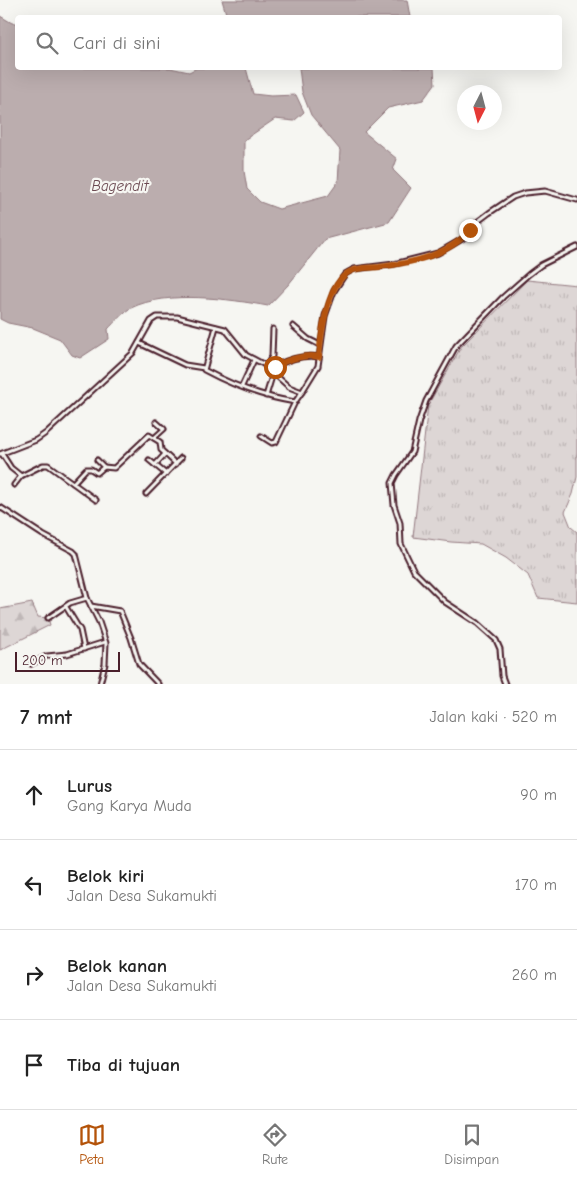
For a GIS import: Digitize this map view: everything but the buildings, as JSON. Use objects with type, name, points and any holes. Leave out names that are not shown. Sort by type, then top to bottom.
[{"type":"street","points":[[261,436],[272,443],[276,442],[295,402],[318,366],[324,322],[334,291],[345,274],[354,269],[394,264],[438,253],[464,238],[477,222],[489,213],[513,197],[525,193],[545,190],[577,200]]},
{"type":"street","points":[[505,684],[502,676],[500,650],[496,640],[477,623],[445,602],[414,570],[401,544],[400,523],[394,505],[392,483],[412,452],[426,401],[456,346],[503,297],[529,274],[541,265],[577,247]]},
{"type":"street","points":[[21,476],[11,468],[1,454],[36,440],[46,433],[105,378],[124,363],[139,344],[151,321],[156,318],[177,317],[225,329],[246,355],[266,366],[289,387],[302,392]]},
{"type":"street","points":[[204,368],[216,326]]},
{"type":"street","points":[[293,326],[308,339],[320,345]]},
{"type":"street","points":[[266,366],[272,356],[273,329]]},
{"type":"street","points":[[139,344],[185,365],[204,368],[205,371],[266,396],[295,402]]},
{"type":"street","points":[[266,396],[272,372],[286,361],[308,356],[319,357]]},
{"type":"street","points":[[242,386],[254,360]]},
{"type":"street","points":[[154,438],[164,429],[156,422]]},
{"type":"street","points":[[97,460],[104,467],[114,468],[149,435],[160,442],[160,448],[176,464]]},
{"type":"street","points":[[155,465],[165,454]]},
{"type":"street","points":[[146,494],[181,458]]},
{"type":"street","points":[[150,460],[166,474]]},
{"type":"street","points":[[14,485],[21,476],[46,464],[96,500]]},
{"type":"street","points":[[73,483],[86,469],[89,468],[97,473],[104,467]]},
{"type":"street","points":[[0,506],[73,551],[78,559],[87,598],[99,622],[105,642],[106,664],[100,684]]},
{"type":"street","points":[[48,618],[70,603],[87,598]]},
{"type":"street","points":[[66,606],[80,630],[84,648]]},
{"type":"street","points":[[90,606],[120,611],[139,664],[158,684]]},
{"type":"street","points":[[32,664],[47,656],[66,654],[105,642]]},
{"type":"green space","points":[[527,280],[577,285],[577,477],[573,494],[565,512],[571,527],[577,532],[577,602],[538,598],[528,575],[506,558],[481,544],[413,537],[428,405],[461,347]]},
{"type":"green space","points":[[32,603],[38,617],[48,618],[50,625],[0,650],[0,609]]},
{"type":"water","points":[[222,0],[407,0],[410,15],[226,15]]},
{"type":"water","name":"Bagendit","points":[[0,16],[15,23],[15,70],[180,70],[189,72],[193,70],[247,70],[253,94],[271,96],[296,95],[304,112],[294,121],[275,119],[244,140],[244,171],[247,189],[260,202],[279,209],[328,196],[338,182],[340,150],[311,115],[302,92],[299,70],[434,70],[435,84],[423,100],[388,108],[364,132],[397,159],[393,170],[411,188],[389,222],[325,239],[288,285],[268,306],[199,298],[162,299],[146,302],[131,308],[119,317],[108,329],[109,339],[80,358],[72,355],[60,339],[33,328],[8,323],[0,319]]},
{"type":"route","points":[[275,367],[286,361],[308,356],[319,357],[321,335],[326,316],[338,282],[345,274],[354,269],[394,264],[438,253],[464,238],[470,230]]}]
